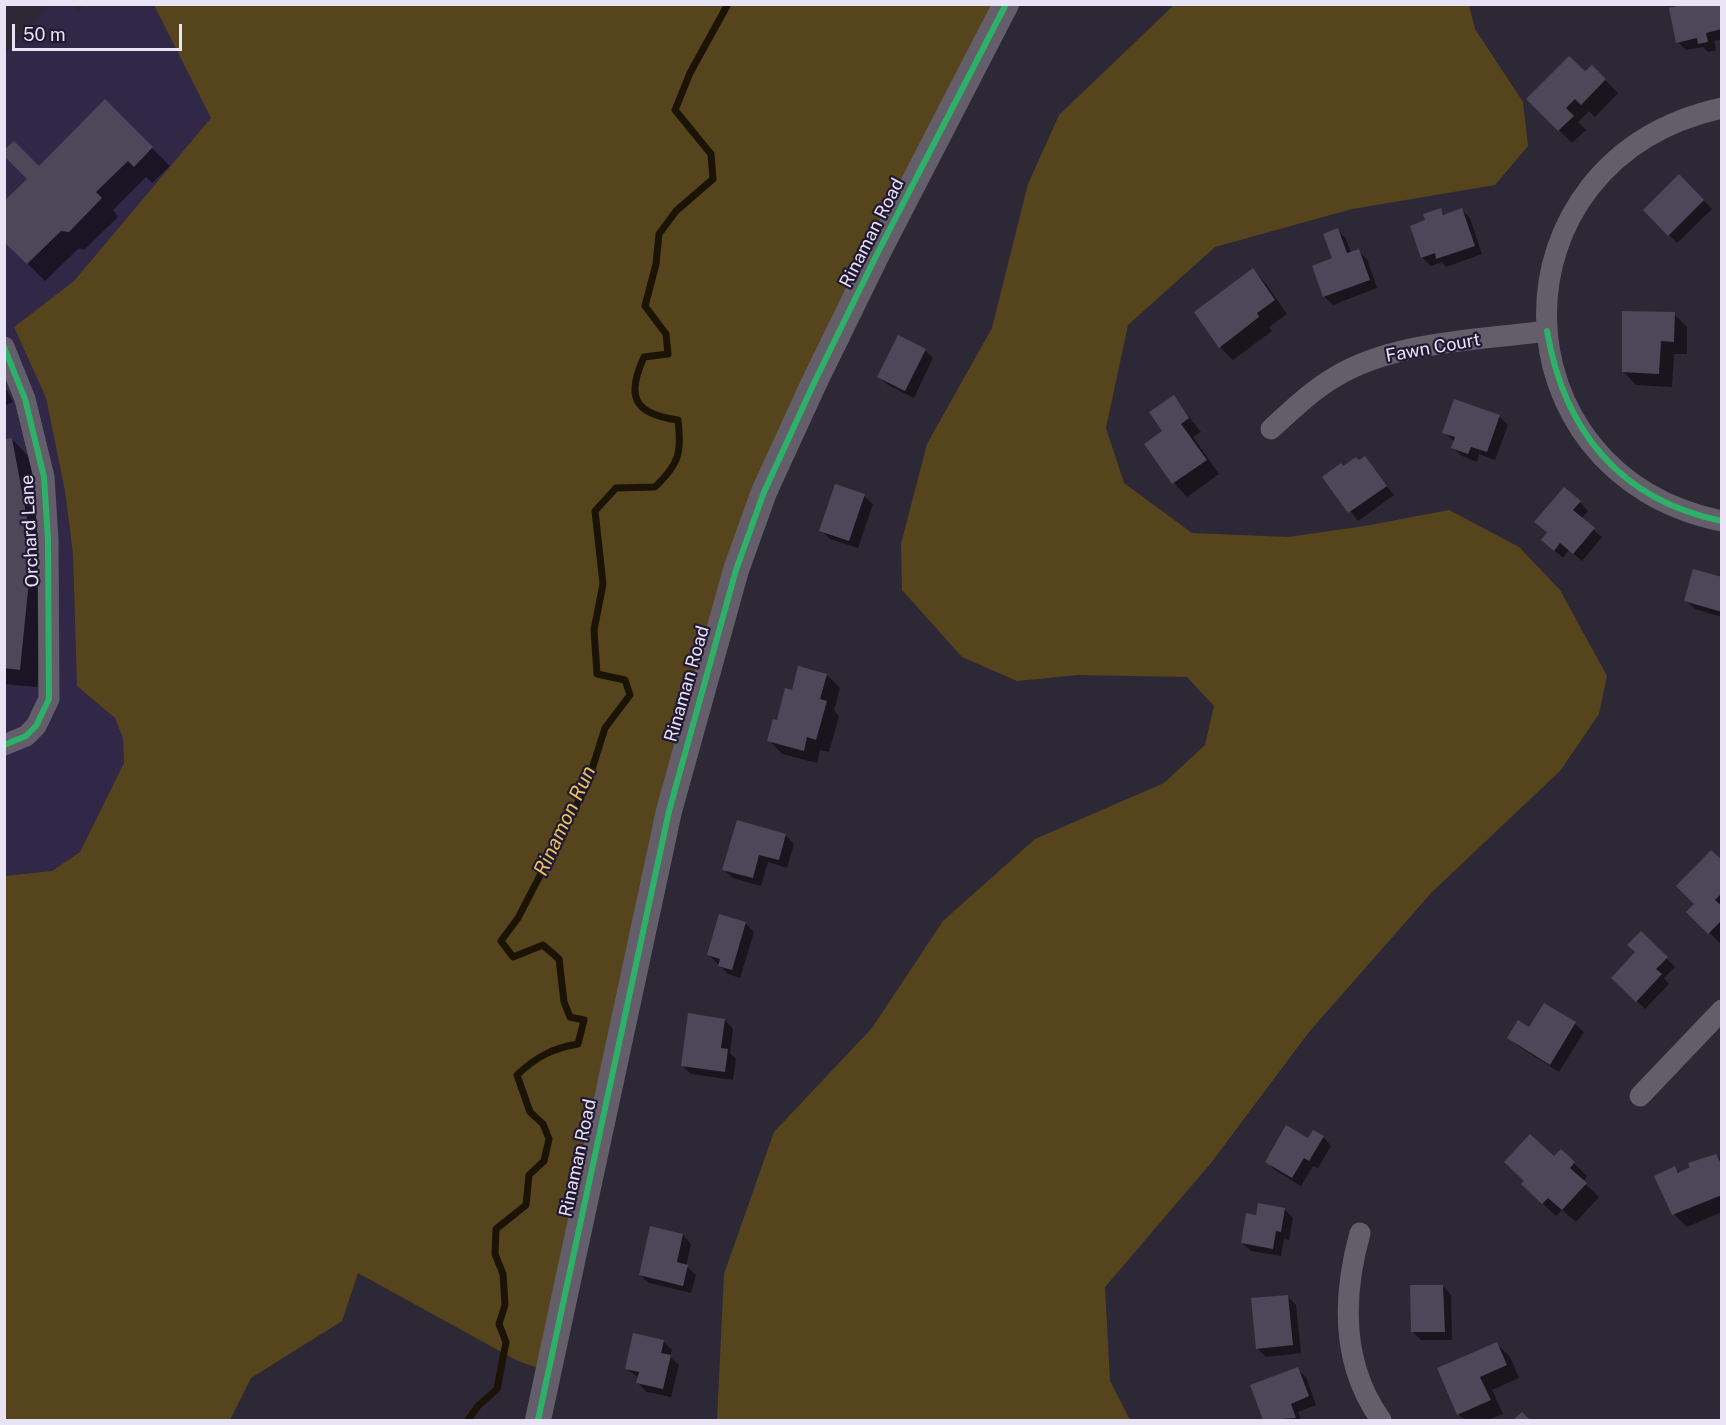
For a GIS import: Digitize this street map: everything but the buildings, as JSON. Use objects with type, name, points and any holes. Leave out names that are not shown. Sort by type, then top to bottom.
[{"type":"street","name":"Rinaman Road","points":[[538,1420],[669,811],[736,570],[764,492],[811,389],[878,252],[1006,4]]},
{"type":"street","points":[[1722,108],[1681,120],[1647,137],[1612,164],[1580,198],[1561,235],[1551,268],[1546,300],[1546,331],[1556,372],[1568,406],[1578,425],[1597,450],[1631,481],[1663,502],[1722,521]]},
{"type":"street","name":"Fawn Court","points":[[1270,429],[1319,387],[1369,361],[1416,348],[1546,331]]},
{"type":"street","name":"Orchard Lane","points":[[4,347],[25,399],[44,477],[48,610],[46,706],[36,726],[26,736],[4,745]]},
{"type":"street","points":[[1640,1096],[1722,1010]]},
{"type":"street","points":[[1360,1233],[1350,1274],[1348,1339],[1362,1386],[1381,1420]]},
{"type":"shaded area","points":[[51,5],[73,5],[78,11],[84,5],[154,5],[212,118],[74,281],[14,327],[46,398],[65,491],[73,554],[77,686],[115,718],[123,738],[124,763],[80,852],[52,871],[5,876],[4,54]]},
{"type":"shaded area","points":[[154,5],[1006,5],[736,570],[548,1372],[516,1360],[358,1273],[342,1321],[251,1378],[230,1420],[5,1420],[4,876],[52,871],[80,852],[124,763],[123,738],[115,718],[77,686],[73,554],[65,491],[46,398],[14,327],[74,281],[211,118]]},
{"type":"shaded area","points":[[1174,5],[1469,5],[1475,29],[1523,102],[1528,146],[1495,185],[1352,209],[1215,247],[1128,325],[1106,428],[1124,483],[1192,533],[1288,537],[1365,526],[1449,510],[1519,547],[1560,590],[1607,676],[1599,714],[1560,771],[1432,892],[1309,1032],[1211,1163],[1105,1287],[1110,1381],[1130,1420],[717,1420],[724,1274],[774,1132],[872,1028],[943,921],[1035,839],[1164,783],[1205,745],[1214,706],[1187,677],[1078,675],[1017,681],[962,657],[902,590],[901,544],[927,444],[992,328],[1028,184],[1059,115]]},
{"type":"waterway","name":"Rinamon Run","points":[[468,1420],[478,1406],[497,1389],[506,1342],[499,1324],[505,1305],[503,1274],[495,1254],[496,1229],[526,1205],[529,1175],[544,1161],[549,1139],[543,1124],[530,1112],[517,1075],[545,1054],[578,1044],[584,1020],[570,1017],[564,1002],[559,959],[543,945],[513,957],[501,941],[518,918],[587,785],[605,728],[630,695],[625,680],[597,674],[594,630],[603,584],[595,511],[616,488],[655,487],[674,464],[679,450],[678,420],[651,413],[643,408],[637,401],[635,382],[644,357],[668,354],[666,334],[645,306],[656,264],[659,234],[676,211],[713,179],[711,154],[675,110],[690,73],[728,4]]},
{"type":"cycle path","points":[[538,1420],[669,811],[736,570],[764,492],[814,383],[878,252],[1006,4]]},
{"type":"cycle path","points":[[1547,331],[1555,367],[1567,400],[1583,429],[1602,455],[1626,478],[1654,496],[1686,511],[1722,521]]},
{"type":"cycle path","points":[[4,347],[25,399],[44,477],[48,540],[49,699],[36,726],[26,736],[4,745]]}]
